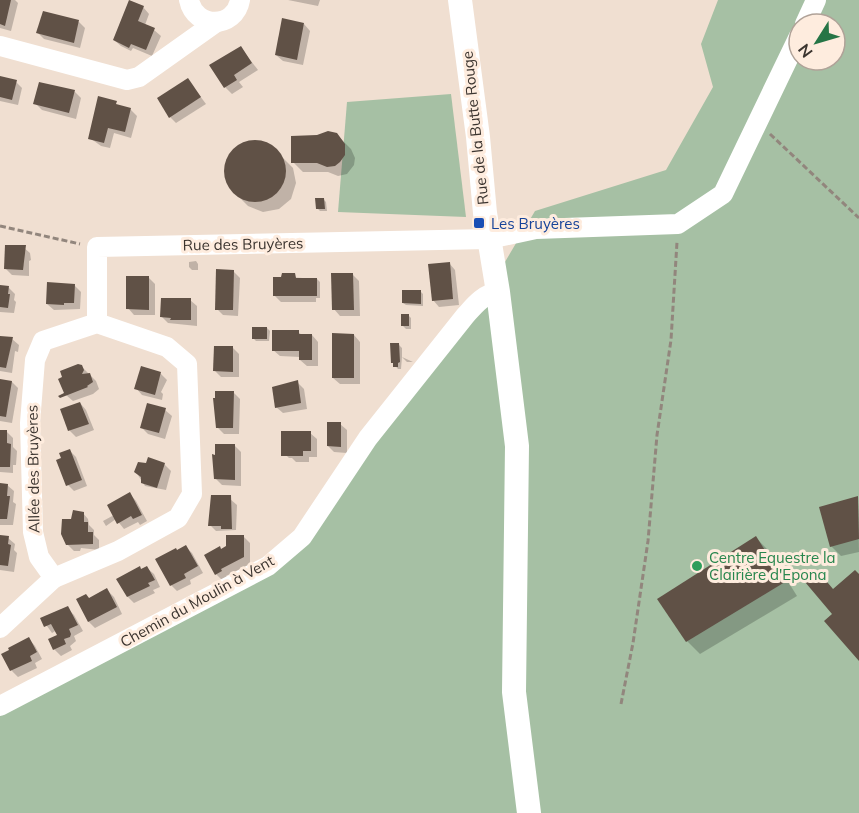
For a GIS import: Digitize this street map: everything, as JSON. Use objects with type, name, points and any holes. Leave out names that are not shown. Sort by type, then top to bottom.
[{"type":"street","points":[[189,0],[194,12],[200,17],[215,22]]},
{"type":"street","points":[[0,46],[127,80],[139,77],[215,22],[230,17],[236,12],[240,0]]},
{"type":"street","name":"Rue de la Butte Rouge","points":[[460,0],[517,446],[514,692],[529,813]]},
{"type":"street","points":[[678,224],[723,194],[787,61]]},
{"type":"street","name":"Rue des Bruyères","points":[[97,247],[489,239],[536,229],[678,224]]},
{"type":"street","points":[[0,628],[54,578],[118,551],[178,518],[192,494],[187,364],[167,347],[97,323],[97,247]]},
{"type":"street","name":"Chemin du Moulin à Vent","points":[[0,706],[268,566],[302,537],[368,438],[465,316],[481,299],[498,292]]},
{"type":"street","name":"Allée des Bruyères","points":[[54,578],[39,557],[33,532],[30,423],[35,360],[43,341],[97,323]]},
{"type":"path","points":[[757,123],[859,218]]},
{"type":"path","points":[[621,704],[633,643],[648,541],[657,435],[671,340],[678,224]]},
{"type":"path","points":[[0,226],[97,247]]},
{"type":"green space","points":[[718,0],[859,0],[859,813],[0,813],[0,712],[297,551],[377,436],[469,323],[535,211],[666,170],[713,87],[701,44]]},
{"type":"green space","points":[[451,94],[466,217],[338,212],[347,102]]},
{"type":"building","points":[[0,0],[11,0],[5,26],[0,24]]},
{"type":"building","points":[[129,0],[144,6],[138,21],[155,28],[146,50],[131,44],[129,48],[113,40]]},
{"type":"building","points":[[43,11],[79,20],[74,43],[36,33]]},
{"type":"building","points":[[282,18],[304,23],[297,60],[275,55]]},
{"type":"building","points":[[241,46],[252,63],[234,75],[237,80],[224,88],[209,65]]},
{"type":"building","points":[[0,76],[17,80],[12,100],[0,97]]},
{"type":"building","points":[[188,78],[201,97],[169,118],[157,98]]},
{"type":"building","points":[[39,82],[75,90],[69,113],[33,104]]},
{"type":"building","points":[[98,96],[131,108],[125,132],[108,128],[104,143],[88,139]]},
{"type":"building","points":[[328,131],[337,133],[345,144],[345,155],[340,162],[335,166],[327,167],[317,163],[291,163],[291,136],[317,135]]},
{"type":"building","points":[[255,140],[267,142],[277,149],[284,159],[286,171],[284,183],[277,193],[267,200],[255,202],[243,200],[233,193],[226,183],[224,171],[226,159],[233,149],[243,142]]},
{"type":"building","points":[[315,198],[324,198],[325,209],[316,209]]},
{"type":"building","points":[[5,245],[26,245],[23,270],[4,269]]},
{"type":"building","points":[[450,262],[453,299],[432,301],[428,264]]},
{"type":"building","points":[[216,269],[234,270],[233,310],[215,310]]},
{"type":"building","points":[[282,273],[295,273],[296,278],[317,278],[317,296],[273,296],[273,277],[281,277]]},
{"type":"building","points":[[331,273],[353,273],[354,310],[332,310]]},
{"type":"building","points":[[126,276],[149,276],[149,310],[126,309]]},
{"type":"building","points":[[47,282],[75,284],[74,303],[46,304]]},
{"type":"building","points":[[0,285],[9,286],[8,308],[0,307]]},
{"type":"building","points":[[402,290],[421,290],[421,304],[402,303]]},
{"type":"building","points":[[161,298],[191,298],[191,320],[170,320],[171,318],[160,317]]},
{"type":"building","points":[[401,314],[409,314],[409,326],[401,326]]},
{"type":"building","points":[[252,327],[267,327],[267,339],[252,339]]},
{"type":"building","points":[[272,330],[299,330],[299,334],[312,334],[312,360],[299,360],[299,351],[272,351]]},
{"type":"building","points":[[332,333],[354,334],[354,378],[332,378]]},
{"type":"building","points":[[0,336],[13,337],[6,368],[0,367]]},
{"type":"building","points":[[390,343],[399,343],[398,367],[393,367],[391,363]]},
{"type":"building","points":[[214,346],[233,346],[233,372],[213,371]]},
{"type":"building","points":[[78,364],[82,365],[84,370],[82,374],[90,373],[93,382],[88,387],[60,398],[58,396],[64,393],[58,379],[62,377],[60,371]]},
{"type":"building","points":[[141,366],[161,372],[155,395],[134,389]]},
{"type":"building","points":[[0,379],[12,381],[6,417],[0,416]]},
{"type":"building","points":[[298,380],[301,403],[275,408],[272,387]]},
{"type":"building","points":[[215,391],[234,391],[233,428],[216,428],[213,398],[215,398]]},
{"type":"building","points":[[80,402],[89,424],[68,431],[60,409]]},
{"type":"building","points":[[147,403],[166,408],[159,433],[140,428]]},
{"type":"building","points":[[327,422],[341,422],[341,447],[327,446]]},
{"type":"building","points":[[0,430],[7,430],[7,443],[11,444],[10,467],[0,467]]},
{"type":"building","points":[[281,431],[311,431],[311,451],[303,451],[303,456],[281,456]]},
{"type":"building","points":[[215,444],[235,444],[235,480],[214,479],[212,454],[215,455]]},
{"type":"building","points":[[70,449],[82,480],[66,486],[56,460],[61,458],[59,453]]},
{"type":"building","points":[[148,457],[165,463],[157,488],[141,483],[141,477],[134,472],[138,462],[146,463]]},
{"type":"building","points":[[0,483],[8,484],[7,496],[10,496],[7,519],[0,519]]},
{"type":"building","points":[[130,492],[142,515],[133,519],[131,516],[117,524],[107,505]]},
{"type":"building","points":[[211,495],[231,495],[232,529],[208,526]]},
{"type":"building","points":[[858,496],[859,539],[830,547],[819,507]]},
{"type":"building","points":[[73,510],[84,512],[84,522],[88,522],[88,532],[93,532],[93,544],[66,545],[61,534],[62,519],[71,519]]},
{"type":"building","points":[[0,535],[9,536],[8,544],[11,545],[8,566],[0,565]]},
{"type":"building","points":[[226,535],[244,535],[244,557],[221,569],[222,571],[215,575],[204,555],[220,546],[221,549],[226,546]]},
{"type":"building","points":[[756,536],[785,582],[686,642],[657,599]]},
{"type":"building","points":[[186,545],[198,566],[184,574],[186,578],[170,586],[155,559]]},
{"type":"building","points":[[140,566],[141,569],[147,566],[155,580],[148,583],[150,586],[127,597],[116,579]]},
{"type":"building","points":[[855,570],[859,574],[859,661],[824,621],[832,614],[805,582],[818,571],[833,589]]},
{"type":"building","points":[[107,588],[117,607],[88,622],[76,599],[86,594],[89,598]]},
{"type":"building","points":[[68,606],[78,625],[69,629],[70,637],[64,639],[66,644],[53,650],[48,639],[57,635],[51,624],[44,627],[40,618]]},
{"type":"building","points":[[29,637],[37,652],[30,656],[32,661],[10,671],[1,654]]},
{"type":"place","name":"Les Bruyères","points":[[479,223]]},
{"type":"place","name":"Centre Equestre la Clairière d'Epona","points":[[697,566]]}]
